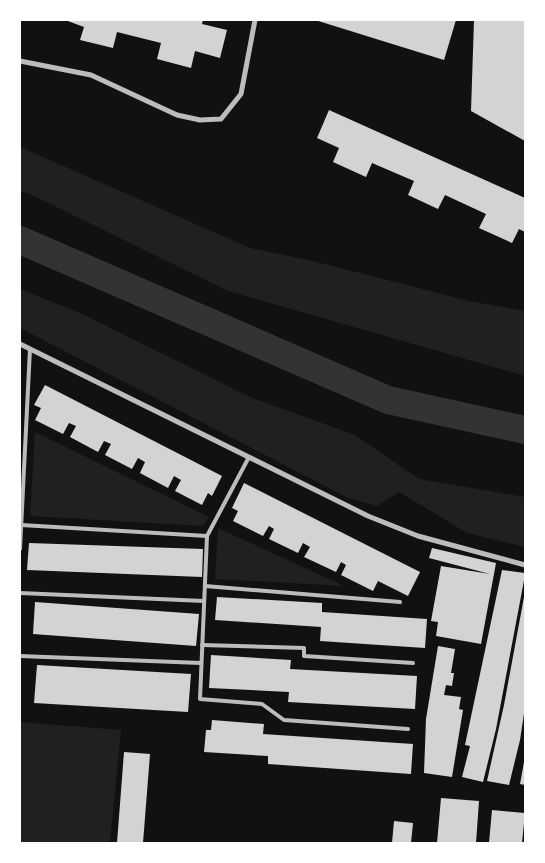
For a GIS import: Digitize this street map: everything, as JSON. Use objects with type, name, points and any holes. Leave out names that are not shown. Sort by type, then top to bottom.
[{"type":"street","points":[[20,61],[91,75],[177,115],[200,120],[221,119],[241,94],[256,20]]},
{"type":"street","points":[[20,344],[368,516],[418,536],[525,565]]},
{"type":"lane","points":[[20,549],[30,349]]},
{"type":"lane","points":[[20,418],[26,421]]},
{"type":"lane","points":[[249,457],[207,536],[200,699],[262,704],[284,720],[408,729]]},
{"type":"lane","points":[[21,525],[207,536]]},
{"type":"lane","points":[[205,586],[400,602]]},
{"type":"lane","points":[[20,593],[204,601]]},
{"type":"lane","points":[[202,644],[304,648],[304,656],[413,663]]},
{"type":"lane","points":[[20,656],[201,663]]},
{"type":"shaded area","points":[[20,147],[250,248],[313,261],[469,301],[525,311],[525,376],[228,291],[30,194],[20,191]]},
{"type":"shaded area","points":[[20,289],[78,312],[250,397],[355,435],[419,479],[525,497],[525,547],[467,533],[399,492],[377,506],[348,498],[20,328]]},
{"type":"shaded area","points":[[35,432],[209,517],[203,526],[30,516]]},
{"type":"shaded area","points":[[218,528],[344,586],[215,579]]},
{"type":"shaded area","points":[[20,722],[121,730],[110,843],[20,843]]},
{"type":"building","points":[[65,20],[203,20],[202,24],[227,30],[220,58],[195,51],[191,68],[157,59],[161,43],[117,32],[113,48],[80,40],[84,27]]},
{"type":"building","points":[[315,20],[456,20],[444,60]]},
{"type":"building","points":[[474,20],[525,20],[525,141],[471,111]]},
{"type":"building","points":[[329,110],[525,198],[525,232],[519,229],[512,243],[479,228],[486,214],[445,195],[438,209],[408,195],[414,181],[372,163],[366,177],[333,162],[339,148],[317,138]]},
{"type":"building","points":[[45,385],[222,476],[212,496],[208,493],[202,505],[175,491],[181,480],[174,476],[168,488],[140,473],[145,462],[138,458],[132,469],[105,455],[111,444],[104,441],[98,452],[70,437],[76,426],[69,423],[63,434],[35,420],[41,408],[34,405]]},
{"type":"building","points":[[244,483],[420,572],[408,596],[378,581],[373,591],[341,575],[346,565],[341,562],[336,572],[304,557],[310,547],[303,543],[298,553],[269,539],[274,529],[269,526],[263,536],[233,521],[238,511],[232,508]]},
{"type":"building","points":[[29,543],[203,549],[202,577],[27,570]]},
{"type":"building","points":[[432,548],[496,563],[481,644],[436,636],[438,622],[431,621],[441,566],[490,574],[429,558]]},
{"type":"building","points":[[502,570],[525,573],[525,575],[496,729],[483,782],[462,777],[470,746],[465,745]]},
{"type":"building","points":[[217,597],[322,603],[322,612],[427,619],[425,648],[320,641],[321,627],[215,620]]},
{"type":"building","points":[[524,597],[525,707],[520,740],[509,785],[487,781],[504,705]]},
{"type":"building","points":[[35,602],[199,614],[196,646],[33,634]]},
{"type":"building","points":[[438,646],[455,649],[451,673],[454,673],[452,686],[446,685],[444,695],[461,697],[459,709],[463,710],[452,777],[424,773],[426,719]]},
{"type":"building","points":[[211,655],[291,660],[290,669],[417,676],[415,709],[288,702],[289,692],[209,688]]},
{"type":"building","points":[[37,665],[191,674],[188,712],[34,703]]},
{"type":"building","points":[[212,720],[264,724],[263,734],[413,744],[411,774],[268,764],[268,756],[204,752],[206,730],[211,730]]},
{"type":"building","points":[[124,752],[150,754],[143,843],[117,843]]},
{"type":"building","points":[[525,762],[525,785],[520,784]]},
{"type":"building","points":[[441,798],[479,801],[476,843],[437,843]]},
{"type":"building","points":[[492,810],[525,813],[522,843],[489,843]]},
{"type":"building","points":[[394,821],[413,823],[411,843],[392,843]]},
{"type":"waterway","points":[[20,240],[388,400],[525,430]]}]
